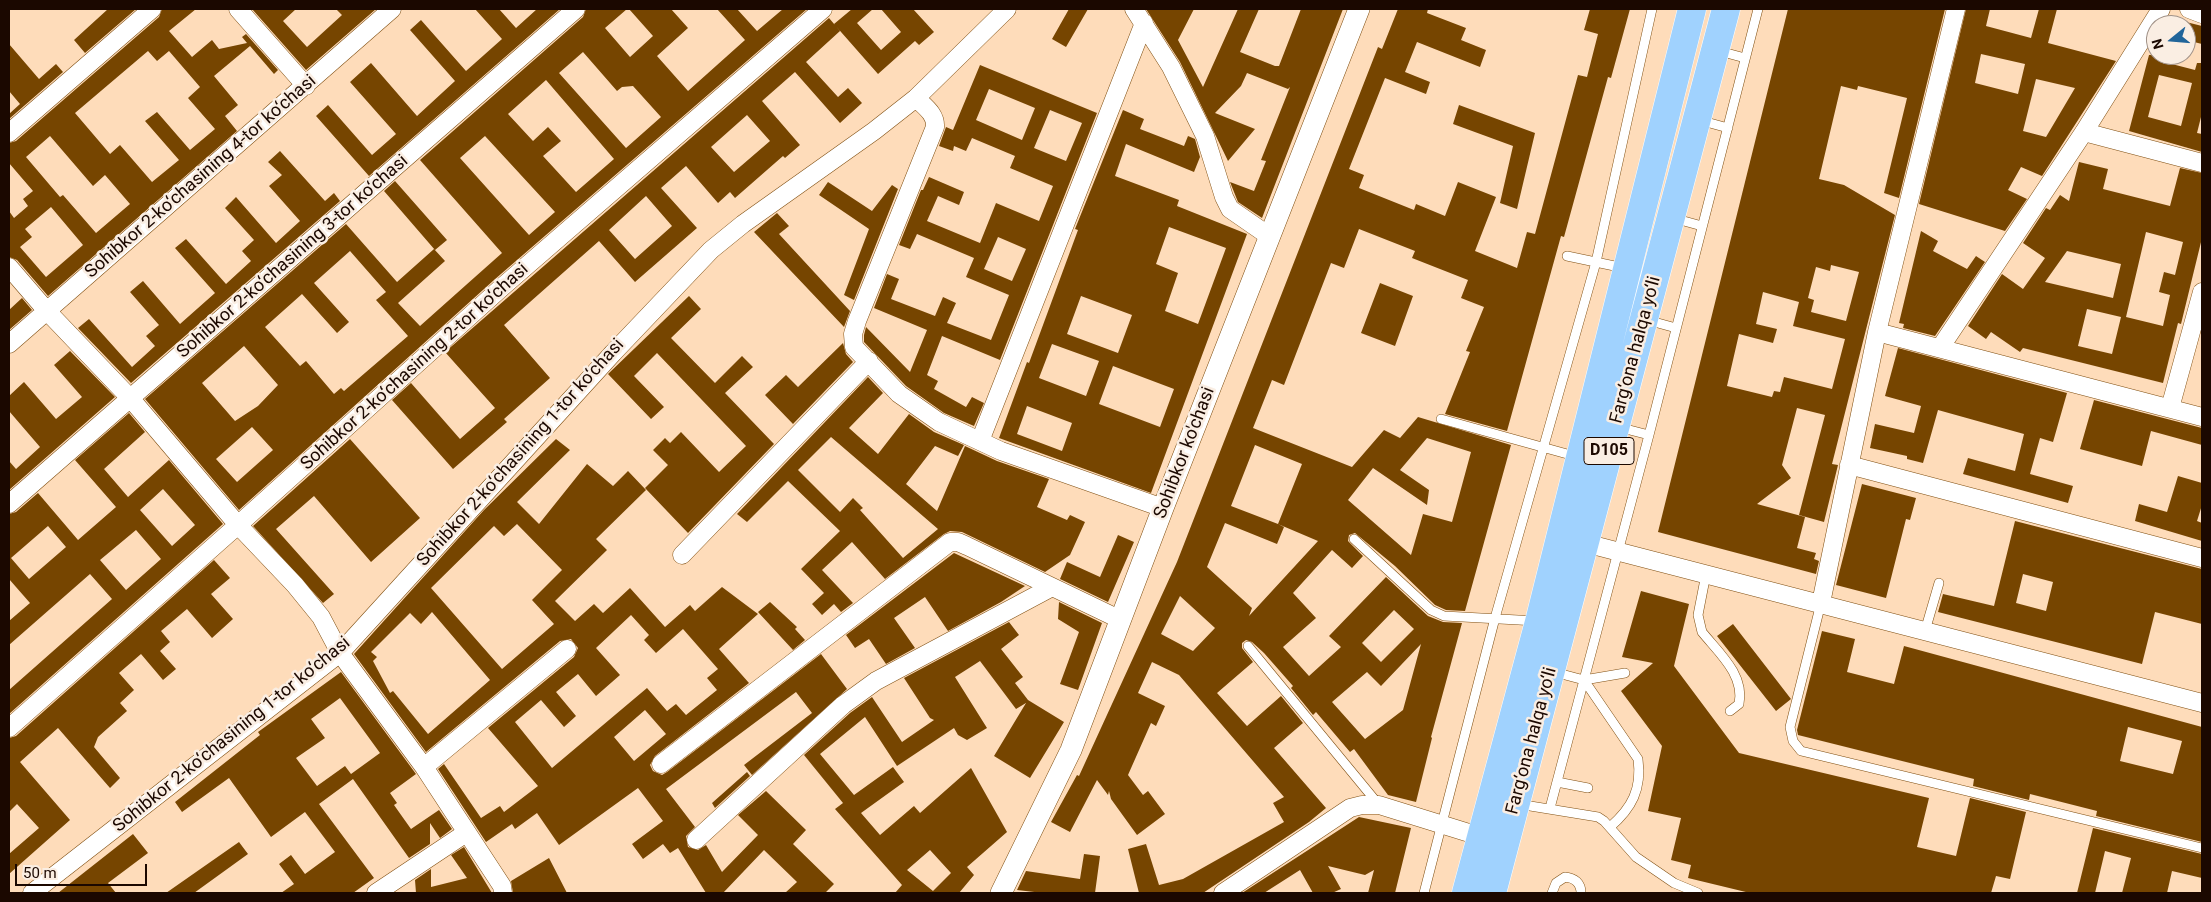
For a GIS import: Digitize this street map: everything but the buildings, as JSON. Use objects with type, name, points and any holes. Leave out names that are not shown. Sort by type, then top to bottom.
[{"type":"highway","name":"Farg‘ona halqa yo‘li","points":[[1466,893],[1540,622],[1692,9]]},
{"type":"highway","name":"Farg‘ona halqa yo‘li","points":[[1492,893],[1726,9]]},
{"type":"street","points":[[9,133],[152,9]]},
{"type":"street","points":[[238,9],[306,86]]},
{"type":"street","name":"Sohibkor 2-ko‘chasining 4-tor ko‘chasi","points":[[9,344],[392,9]]},
{"type":"street","name":"Sohibkor 2-ko‘chasining 3-tor ko‘chasi","points":[[9,504],[576,9]]},
{"type":"street","name":"Sohibkor 2-ko‘chasining 2-tor ko‘chasi","points":[[9,728],[494,295],[823,9]]},
{"type":"street","name":"Sohibkor 2-ko‘chasining 1-tor ko‘chasi","points":[[32,893],[340,653],[613,352],[711,250],[742,224],[916,98],[1007,9]]},
{"type":"street","points":[[1134,9],[1171,67],[1205,136],[1224,197],[1230,209],[1269,236]]},
{"type":"street","name":"Sohibkor ko'chasi","points":[[1001,893],[1071,750],[1163,508],[1358,9]]},
{"type":"street","points":[[1821,603],[1877,332],[1956,9]]},
{"type":"street","points":[[1940,348],[2084,132],[2161,9]]},
{"type":"street","points":[[2189,9],[2202,14]]},
{"type":"street","points":[[980,441],[1144,24]]},
{"type":"street","points":[[916,98],[931,113],[935,120],[935,127],[853,334],[854,347],[899,394],[939,422],[1001,451],[1163,508]]},
{"type":"street","points":[[2084,132],[2202,162]]},
{"type":"street","points":[[9,266],[46,310],[131,398],[238,525],[295,585],[321,617],[340,653],[424,767],[502,886],[504,893]]},
{"type":"street","points":[[2170,408],[2202,292]]},
{"type":"street","points":[[1877,332],[2202,417]]},
{"type":"street","points":[[682,556],[869,361]]},
{"type":"street","points":[[1850,465],[2202,558]]},
{"type":"street","points":[[661,764],[950,542],[958,542],[967,546],[1121,620]]},
{"type":"street","points":[[1584,542],[2202,703]]},
{"type":"street","points":[[696,840],[844,705],[876,681],[1052,587]]},
{"type":"street","points":[[424,767],[567,649]]},
{"type":"street","points":[[1223,893],[1350,808],[1362,805],[1379,805],[1482,837]]},
{"type":"street","points":[[376,893],[466,833]]},
{"type":"lane","points":[[1424,893],[1495,618],[1596,262],[1652,9]]},
{"type":"lane","points":[[1550,808],[1649,435],[1757,9]]},
{"type":"lane","points":[[1715,50],[1745,58]]},
{"type":"lane","points":[[1697,119],[1728,128]]},
{"type":"lane","points":[[1671,217],[1702,226]]},
{"type":"lane","points":[[1567,256],[1629,269]]},
{"type":"lane","points":[[1644,319],[1676,328]]},
{"type":"lane","points":[[1441,419],[1580,458]]},
{"type":"lane","points":[[1615,426],[1649,435]]},
{"type":"lane","points":[[1354,539],[1431,610],[1444,616],[1540,622]]},
{"type":"lane","points":[[1706,574],[1698,623],[1702,632],[1738,678],[1741,694],[1739,704],[1730,711]]},
{"type":"lane","points":[[1925,630],[1939,583]]},
{"type":"lane","points":[[1821,603],[1790,727],[1793,741],[1800,751],[2202,848]]},
{"type":"lane","points":[[1248,646],[1379,805]]},
{"type":"lane","points":[[1550,671],[1584,680],[1625,673]]},
{"type":"lane","points":[[1584,680],[1638,759],[1640,770],[1629,810],[1610,827]]},
{"type":"lane","points":[[1557,782],[1588,788]]},
{"type":"lane","points":[[1516,803],[1598,817],[1610,827],[1636,857],[1674,883],[1698,893]]},
{"type":"lane","points":[[1552,893],[1556,883],[1565,877],[1577,881],[1581,886],[1581,893]]}]
